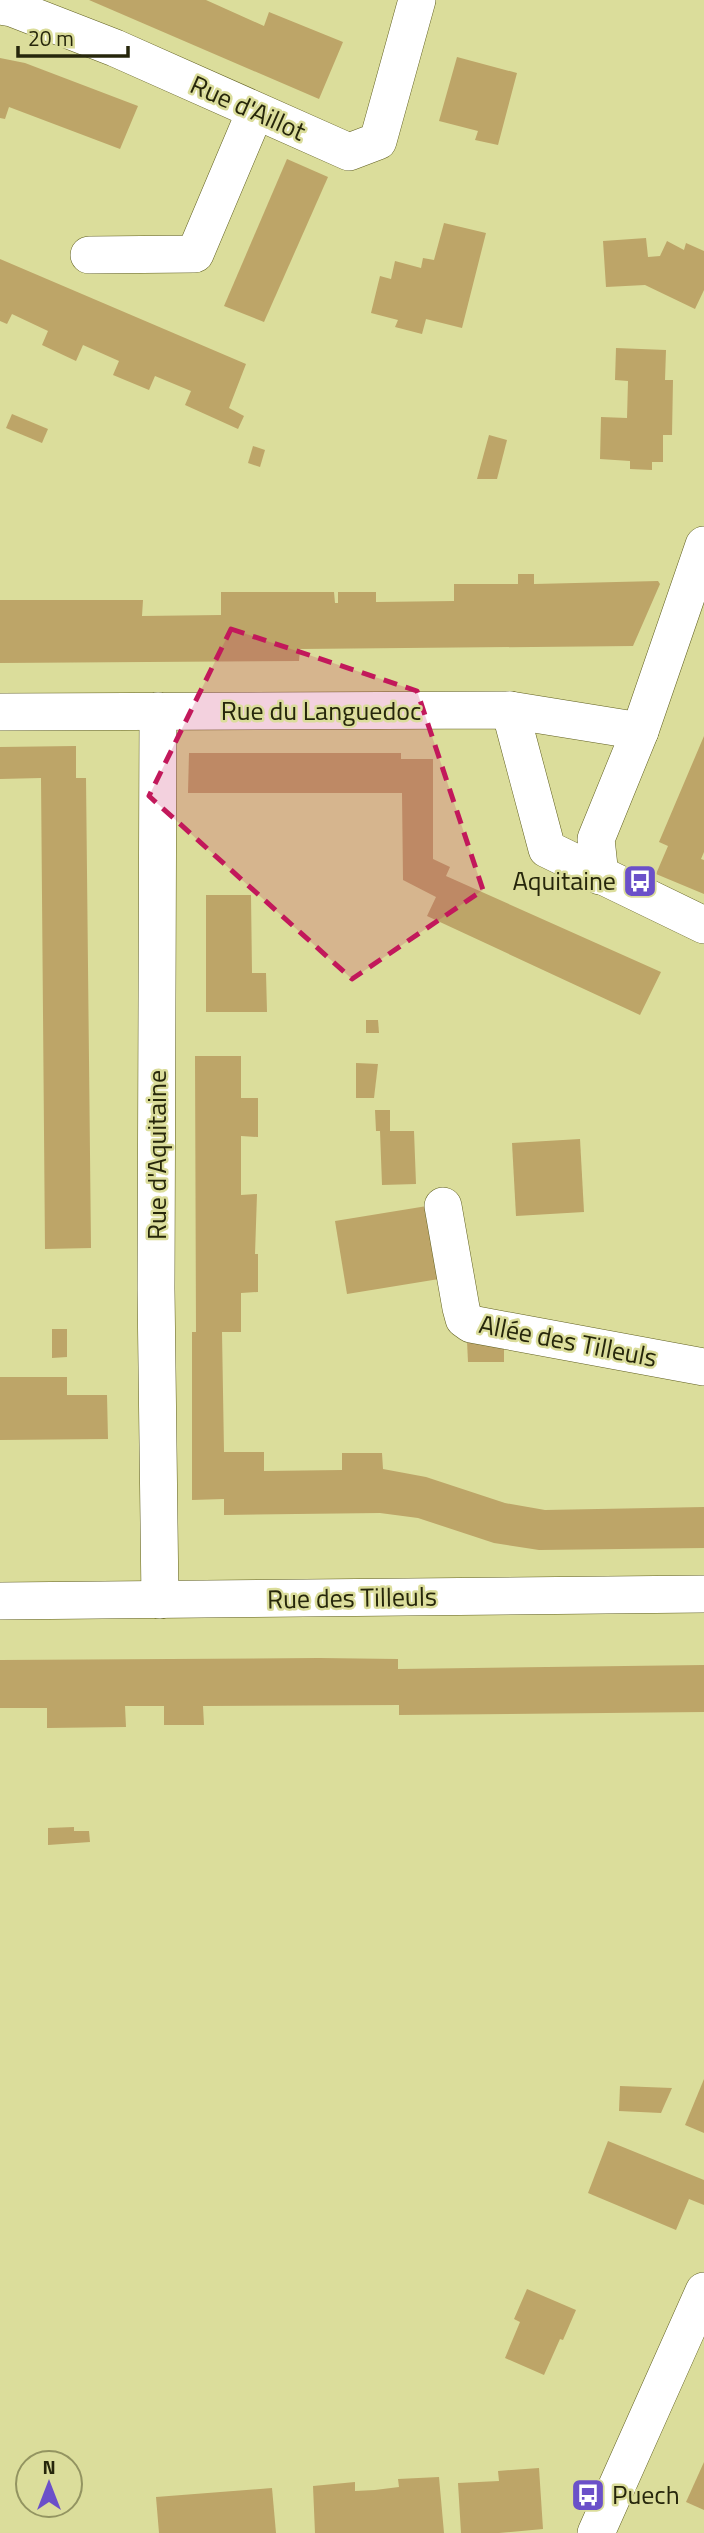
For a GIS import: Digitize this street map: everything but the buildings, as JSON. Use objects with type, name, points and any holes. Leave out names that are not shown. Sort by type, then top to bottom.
[{"type":"street","name":"Rue d'Aillot","points":[[0,6],[12,8],[115,48],[349,152],[378,141],[417,0]]},
{"type":"street","points":[[89,255],[195,254],[255,112]]},
{"type":"street","points":[[600,876],[596,839],[640,731],[704,545]]},
{"type":"street","points":[[510,710],[548,849],[704,925]]},
{"type":"street","name":"Rue du Languedoc","points":[[0,712],[510,710],[640,731]]},
{"type":"street","name":"Rue d'Aquitaine","points":[[158,711],[156,1289],[160,1600]]},
{"type":"street","name":"Allée des Tilleuls","points":[[443,1206],[461,1308],[464,1319],[471,1324],[704,1367]]},
{"type":"street","name":"Rue des Tilleuls","points":[[0,1601],[704,1594]]},
{"type":"street","points":[[596,2533],[704,2291]]},
{"type":"highlighted area","points":[[231,629],[417,691],[483,890],[352,979],[149,796]]},
{"type":"place","name":"Aquitaine","points":[[640,881]]},
{"type":"place","name":"Puech","points":[[588,2495]]}]
